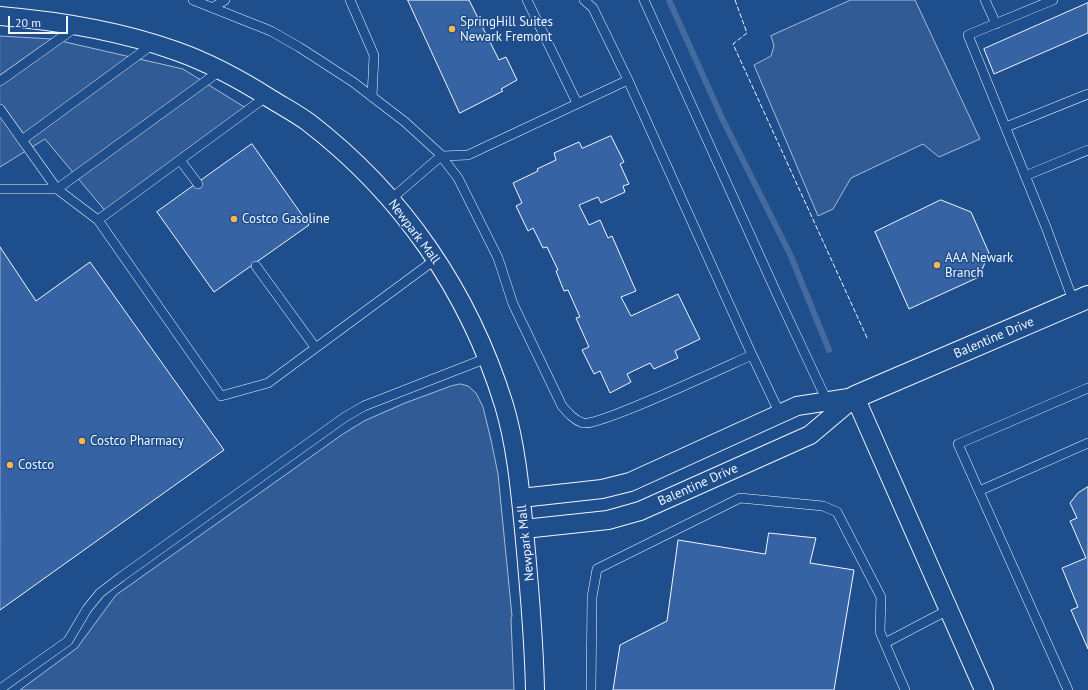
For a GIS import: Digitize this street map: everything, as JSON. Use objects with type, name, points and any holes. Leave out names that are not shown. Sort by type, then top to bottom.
[{"type":"street","name":"Newpark Mall","points":[[0,16],[27,18],[111,33],[179,52],[220,70],[267,96],[313,126],[348,156],[379,186],[411,223],[436,259],[474,325],[488,358],[505,408],[521,498],[534,635],[535,690]]},
{"type":"street","name":"Balentine Drive","points":[[521,498],[602,489],[630,482],[797,406],[830,408],[1081,300]]},
{"type":"street","points":[[855,397],[984,690]]},
{"type":"street","name":"Balentine Drive","points":[[524,529],[608,520],[640,512],[810,435],[830,408]]},
{"type":"lane","points":[[193,0],[271,31],[299,47],[353,82],[405,122],[441,156],[458,178],[498,258],[513,304],[562,406],[569,415],[584,423],[595,422],[630,409],[752,355]]},
{"type":"lane","points":[[212,8],[225,0]]},
{"type":"lane","points":[[350,0],[374,55],[372,97]]},
{"type":"lane","points":[[527,0],[577,103]]},
{"type":"lane","points":[[584,0],[593,8],[628,80],[780,414]]},
{"type":"lane","points":[[644,0],[782,307],[830,408]]},
{"type":"lane","points":[[985,0],[996,24]]},
{"type":"lane","points":[[1053,0],[968,35],[1025,176],[1081,300]]},
{"type":"lane","points":[[0,81],[77,26]]},
{"type":"lane","points":[[22,140],[153,44]]},
{"type":"lane","points":[[0,189],[57,189],[220,70]]},
{"type":"lane","points":[[390,200],[441,156],[468,155],[628,80]]},
{"type":"lane","points":[[1006,127],[1088,94]]},
{"type":"lane","points":[[98,220],[267,96]]},
{"type":"lane","points":[[0,109],[57,189],[98,220],[221,396],[268,383],[436,259]]},
{"type":"lane","points":[[1025,176],[1088,150]]},
{"type":"lane","points":[[180,160],[198,184]]},
{"type":"lane","points":[[256,266],[315,347]]},
{"type":"lane","points":[[0,690],[68,641],[87,609],[100,593],[345,417],[364,406],[488,358]]},
{"type":"lane","points":[[1068,690],[958,444],[1088,388]]},
{"type":"lane","points":[[979,491],[1088,443]]},
{"type":"lane","points":[[591,690],[592,597],[597,569],[740,498],[822,506],[838,512],[881,597],[880,632],[906,690]]},
{"type":"lane","points":[[885,643],[948,610]]},
{"type":"shaded area","points":[[851,0],[915,0],[980,139],[939,157],[923,144],[851,178],[833,209],[818,216],[754,65],[771,56],[774,46],[771,36]]},
{"type":"shaded area","points":[[0,36],[52,39],[183,69],[249,110],[107,213],[45,139],[0,167]]},
{"type":"shaded area","points":[[460,384],[468,386],[476,393],[483,407],[498,474],[512,616],[514,690],[20,690],[77,648],[116,595],[343,434],[364,421],[405,403]]},
{"type":"building","name":"SpringHill Suites Newark Fremont","points":[[408,0],[469,0],[499,60],[506,57],[517,80],[501,89],[503,91],[460,113]]},
{"type":"building","points":[[1088,3],[1088,33],[994,74],[984,49]]},
{"type":"building","points":[[611,136],[624,162],[620,164],[629,184],[623,186],[625,192],[601,203],[598,197],[579,205],[589,225],[600,220],[608,238],[612,236],[636,291],[621,297],[631,316],[678,294],[700,339],[675,351],[678,358],[654,369],[650,363],[627,374],[631,382],[610,393],[600,371],[594,374],[582,350],[589,347],[576,318],[580,317],[568,290],[564,291],[556,271],[558,270],[547,247],[543,248],[533,228],[528,231],[516,206],[522,203],[513,183],[538,171],[537,169],[556,160],[554,153],[579,142],[582,148]]},
{"type":"building","points":[[252,144],[309,225],[214,292],[157,212]]},
{"type":"building","name":"AAA Newark Branch","points":[[941,200],[971,212],[989,253],[979,277],[909,309],[875,232]]},
{"type":"building","points":[[0,247],[36,301],[90,262],[224,450],[0,610]]},
{"type":"building","points":[[1088,487],[1088,649],[1071,610],[1078,607],[1062,568],[1086,558],[1070,521],[1077,518],[1070,503],[1078,493]]},
{"type":"building","points":[[769,533],[816,538],[810,563],[854,570],[834,690],[613,690],[620,645],[667,621],[678,540],[765,554]]},
{"type":"waterway","points":[[669,0],[722,118],[790,254],[829,350]]},
{"type":"fence","points":[[735,0],[747,33],[733,44],[868,340]]},
{"type":"place","name":"SpringHill Suites Newark Fremont","points":[[452,29]]},
{"type":"place","name":"Costco Gasoline","points":[[234,219]]},
{"type":"place","name":"AAA Newark Branch","points":[[937,265]]},
{"type":"place","name":"Costco Pharmacy","points":[[82,441]]},
{"type":"place","name":"Costco","points":[[10,465]]}]
